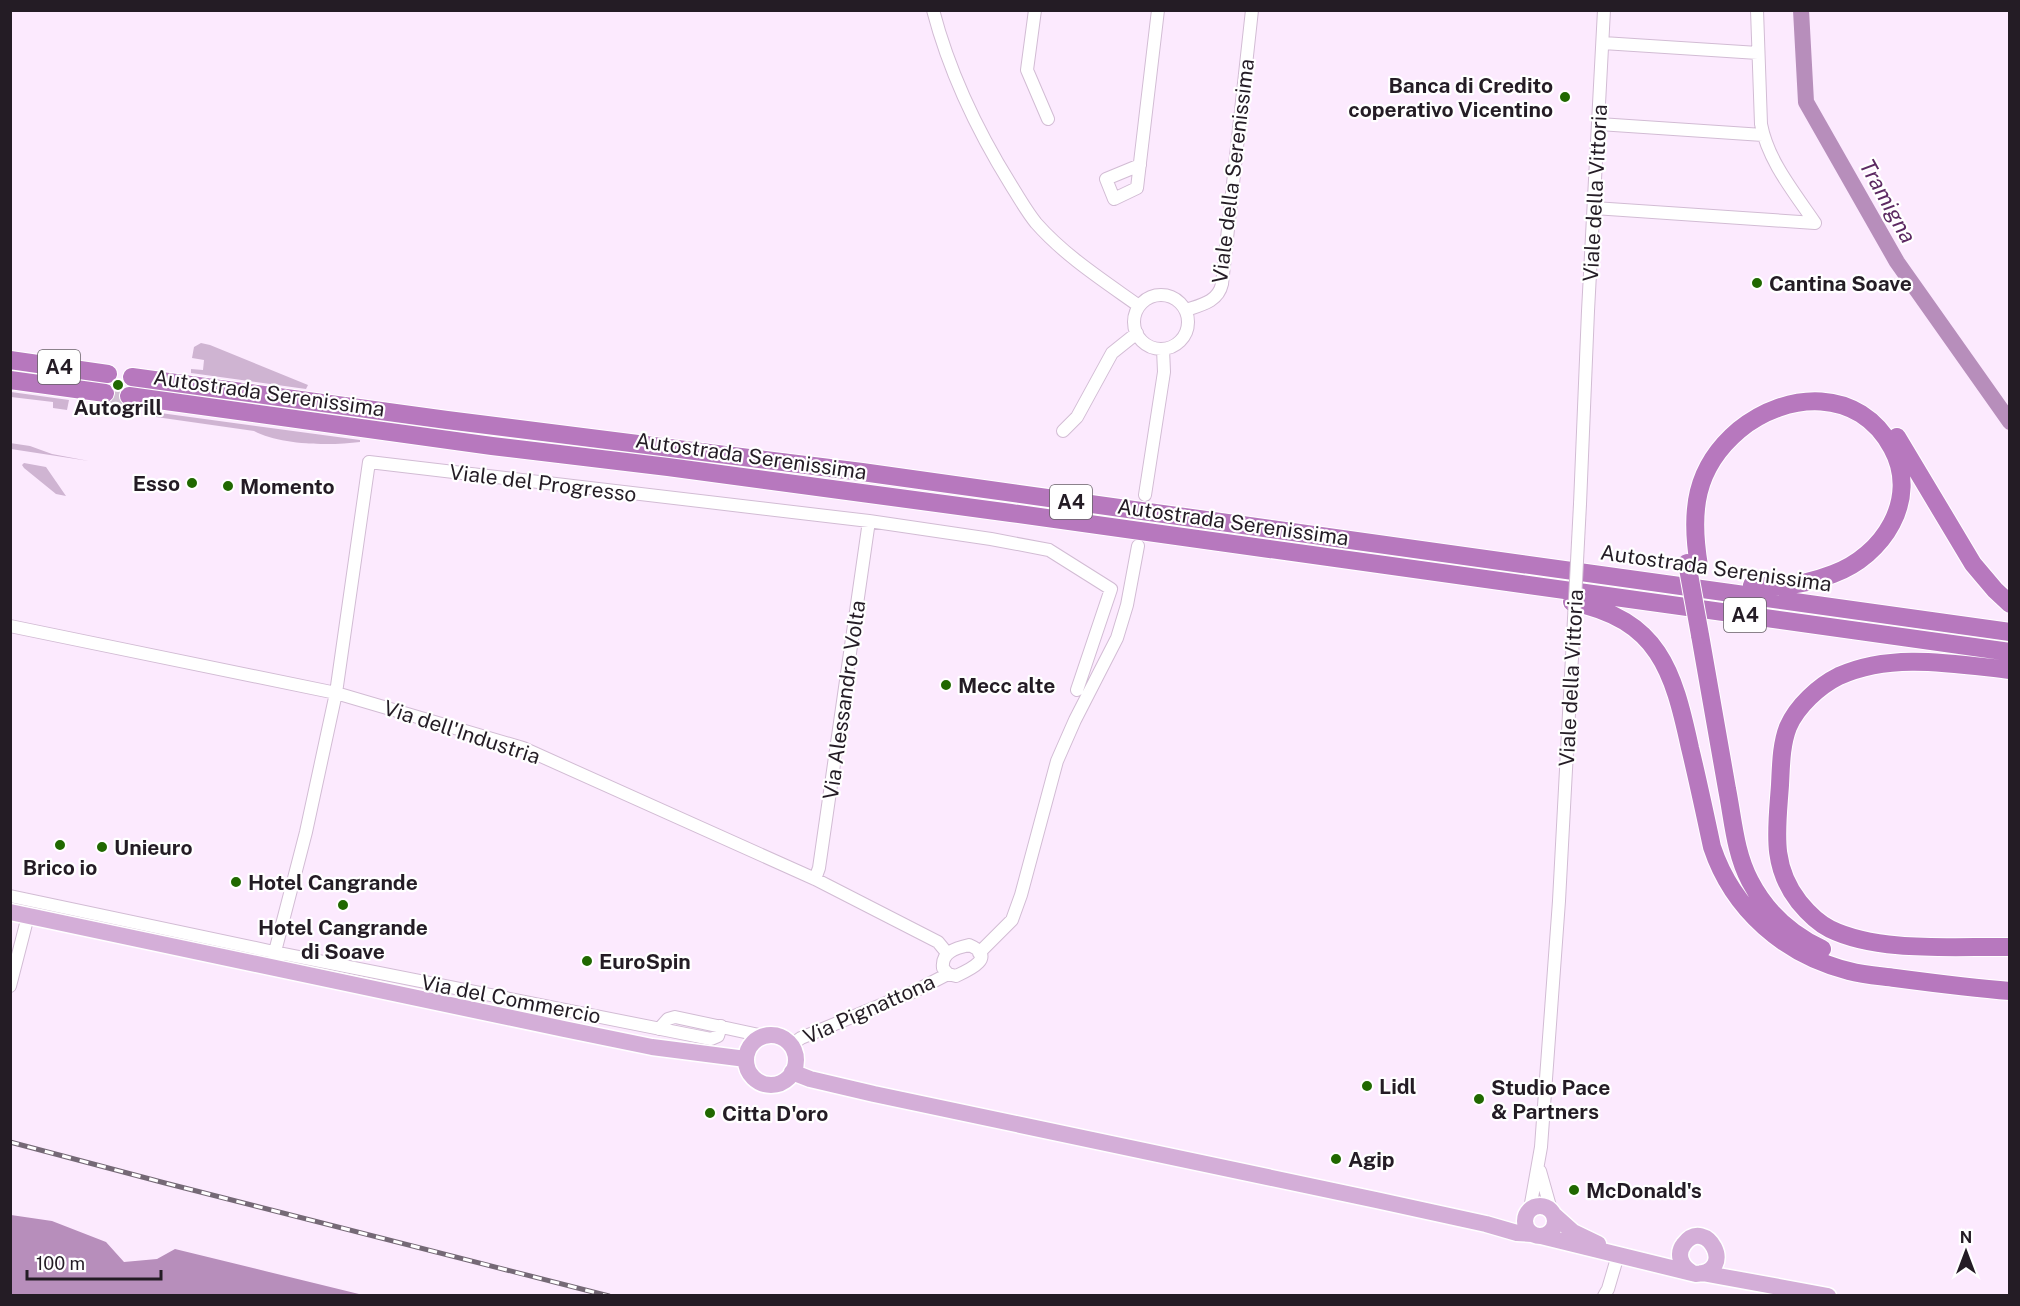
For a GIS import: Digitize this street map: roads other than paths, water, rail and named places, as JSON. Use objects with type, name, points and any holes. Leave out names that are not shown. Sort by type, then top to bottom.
[{"type":"highway","name":"A4","points":[[10,360],[108,374]]},
{"type":"highway","name":"Autostrada Serenissima","points":[[132,377],[447,420],[862,472],[2010,632]]},
{"type":"highway","name":"A4","points":[[10,380],[105,393]]},
{"type":"highway","points":[[2010,604],[1973,564],[1887,422],[1861,401],[1825,389],[1794,391],[1761,402],[1731,423],[1713,442],[1694,473],[1685,498],[1683,524],[1748,842],[1761,876],[1780,905],[1800,923],[1821,937],[1861,950],[1903,953],[2010,948]]},
{"type":"highway","name":"Autostrada Serenissima","points":[[129,396],[492,446],[1011,513],[2010,652]]},
{"type":"highway","points":[[1665,584],[1712,582],[1789,585],[1839,572],[1864,558],[1882,540],[1897,513],[1900,481],[1898,466],[1892,448],[1884,435],[1874,424],[1857,413],[1824,400],[1784,405],[1755,418],[1724,445],[1711,464],[1699,489],[1695,502],[1693,565]]},
{"type":"highway","points":[[1481,579],[1524,593],[1599,608],[1621,618],[1653,646],[1668,669],[1681,704],[1717,863],[1733,892],[1755,920],[1773,935],[1807,955],[1850,972],[2007,991]]},
{"type":"highway","points":[[1706,636],[1741,858],[1757,893],[1775,916],[1811,944],[1846,958],[2007,991]]},
{"type":"highway","points":[[2010,670],[1946,663],[1899,662],[1860,669],[1839,676],[1825,685],[1798,711],[1789,726],[1783,747],[1776,843],[1783,876],[1791,892],[1813,918],[1829,928],[1868,943],[2010,948]]},
{"type":"main road","points":[[10,912],[273,959],[652,1047],[746,1059]]},
{"type":"main road","points":[[776,1035],[787,1041],[796,1056],[792,1072],[779,1084],[767,1085],[751,1076],[746,1059],[751,1044],[764,1036],[776,1035]]},
{"type":"main road","points":[[792,1072],[810,1079],[874,1094],[1486,1224],[1696,1273],[1828,1296]]},
{"type":"main road","points":[[1486,1224],[1509,1221],[1538,1206],[1553,1212],[1574,1232],[1595,1243],[1648,1255],[1681,1249]]},
{"type":"main road","points":[[1528,1211],[1525,1222],[1536,1235]]},
{"type":"main road","points":[[1536,1235],[1552,1231],[1555,1223],[1553,1212]]},
{"type":"main road","points":[[1699,1237],[1709,1240],[1716,1248],[1717,1254],[1715,1264],[1707,1272],[1696,1273],[1683,1265],[1680,1255],[1681,1249],[1688,1240],[1699,1237]]},
{"type":"main road","points":[[1717,1254],[1726,1265],[1751,1281]]},
{"type":"street","points":[[933,10],[939,33],[974,119],[1001,169],[1036,223],[1071,256],[1139,306]]},
{"type":"street","points":[[1035,10],[1027,70],[1048,119]]},
{"type":"street","points":[[1140,165],[1158,10]]},
{"type":"street","name":"Viale della Serenissima","points":[[1186,310],[1204,305],[1214,299],[1221,288],[1252,10]]},
{"type":"street","name":"Viale della Vittoria","points":[[1528,1211],[1539,1166],[1559,901],[1604,10]]},
{"type":"street","points":[[1594,208],[1815,223],[1778,166],[1763,135],[1757,10]]},
{"type":"street","points":[[1603,43],[1758,53]]},
{"type":"street","points":[[1599,124],[1763,135]]},
{"type":"street","points":[[1154,296],[1173,297],[1186,310],[1188,327],[1179,342],[1163,349],[1148,345],[1137,333],[1134,324],[1139,306],[1154,296]]},
{"type":"street","points":[[1063,431],[1077,417],[1112,354],[1137,333]]},
{"type":"street","points":[[1145,495],[1164,372],[1163,349]]},
{"type":"street","name":"Viale del Progresso","points":[[273,959],[306,832],[336,693],[369,462],[869,521],[1048,550],[1112,589],[1077,690]]},
{"type":"street","name":"Via Alessandro Volta","points":[[815,879],[819,868],[869,521]]},
{"type":"street","points":[[980,953],[969,945],[947,953],[942,962],[945,971],[956,976],[976,967],[980,962],[980,953],[1012,920],[1021,895],[1057,761],[1117,638],[1127,605],[1138,546]]},
{"type":"street","name":"Via dell'Industria","points":[[10,626],[336,693],[523,748],[815,879],[938,942],[947,953]]},
{"type":"street","name":"Via del Commercio","points":[[10,896],[273,959],[711,1039],[718,1036],[721,1026],[764,1036]]},
{"type":"street","points":[[10,986],[28,916]]},
{"type":"street","name":"Via Pignattona","points":[[791,1045],[801,1038],[915,991],[948,974]]},
{"type":"street","name":"Viale della Vittoria","points":[[1539,1166],[1553,1212]]},
{"type":"street","points":[[1607,1293],[1618,1255]]},
{"type":"waterway","name":"Tramigna","points":[[1801,10],[1806,102],[1897,262],[2010,422]]},
{"type":"tunnel","points":[[105,393],[129,396]]},
{"type":"railway","points":[[10,1142],[609,1296]]},
{"type":"place","name":"Banca di Credito coperativo Vicentino","points":[[1565,97]]},
{"type":"place","name":"Cantina Soave","points":[[1757,283]]},
{"type":"place","name":"Autogrill","points":[[118,385]]},
{"type":"place","name":"Esso","points":[[192,483]]},
{"type":"place","name":"Momento","points":[[228,486]]},
{"type":"place","name":"Mecc alte","points":[[946,685]]},
{"type":"place","name":"Brico io","points":[[60,845]]},
{"type":"place","name":"Unieuro","points":[[102,847]]},
{"type":"place","name":"Hotel Cangrande","points":[[236,882]]},
{"type":"place","name":"Hotel Cangrande di Soave","points":[[343,905]]},
{"type":"place","name":"EuroSpin","points":[[587,961]]},
{"type":"place","name":"Lidl","points":[[1367,1086]]},
{"type":"place","name":"Studio Pace & Partners","points":[[1479,1099]]},
{"type":"place","name":"Citta D'oro","points":[[710,1113]]},
{"type":"place","name":"Agip","points":[[1336,1159]]},
{"type":"place","name":"McDonald's","points":[[1574,1190]]}]
